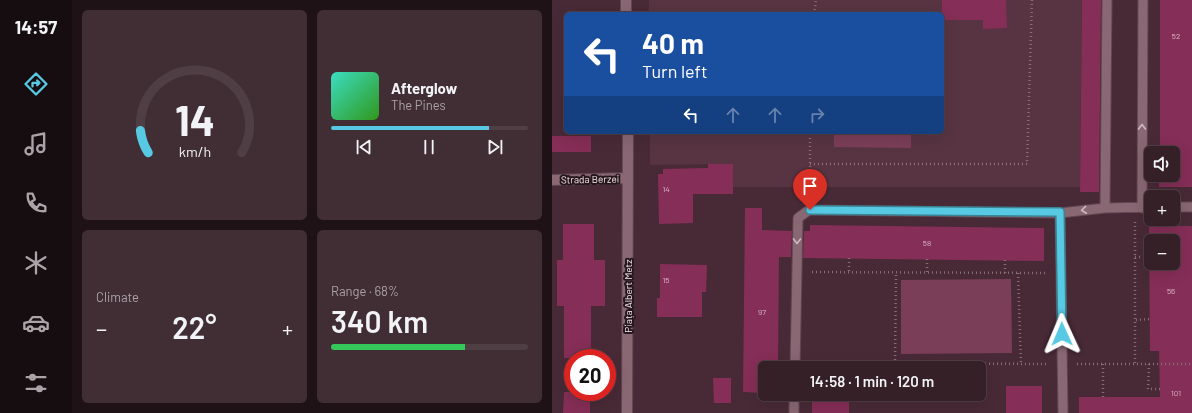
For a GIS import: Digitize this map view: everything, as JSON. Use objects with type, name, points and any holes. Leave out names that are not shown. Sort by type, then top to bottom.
[{"type":"street","points":[[626,0],[626,12]]},
{"type":"street","name":"Piața Albert Metz","points":[[628,134],[628,413]]},
{"type":"street","name":"Strada Berzei","points":[[552,180],[628,178]]},
{"type":"lane","points":[[1105,208],[1107,0]]},
{"type":"lane","points":[[795,361],[798,218],[810,210],[1060,212],[1105,208],[1142,208],[1143,0]]},
{"type":"lane","points":[[1180,207],[1192,207]]},
{"type":"lane","points":[[1060,212],[1063,413]]},
{"type":"lane","points":[[794,401],[794,413]]},
{"type":"path","points":[[814,12],[816,0]]},
{"type":"path","points":[[810,164],[1028,164],[1032,0]]},
{"type":"path","points":[[810,134],[810,210]]},
{"type":"path","points":[[1135,364],[1135,258],[1142,208]]},
{"type":"path","points":[[1135,258],[1144,257]]},
{"type":"path","points":[[849,258],[849,272]]},
{"type":"path","points":[[927,259],[927,272]]},
{"type":"path","points":[[1005,260],[1005,273]]},
{"type":"path","points":[[796,272],[1061,273]]},
{"type":"path","points":[[894,361],[896,272]]},
{"type":"path","points":[[1018,273],[1021,364]]},
{"type":"path","points":[[1136,320],[1150,319]]},
{"type":"path","points":[[986,364],[1192,364]]},
{"type":"path","points":[[1103,364],[1103,397]]},
{"type":"path","points":[[1149,364],[1148,389],[1160,388]]},
{"type":"shaded area","points":[[649,0],[1082,0],[1080,187],[733,187],[733,164],[650,165],[650,134],[944,134],[944,12],[649,12]]},
{"type":"shaded area","points":[[834,134],[911,134],[911,148],[834,147]]},
{"type":"shaded area","points":[[1011,279],[1012,353],[901,354],[901,280]]},
{"type":"building","points":[[942,0],[1006,0],[1007,28],[983,29],[983,20],[944,20],[944,12],[942,12]]},
{"type":"building","points":[[1082,0],[1101,0],[1099,192],[1080,192]]},
{"type":"building","points":[[1160,0],[1192,0],[1192,187],[1159,187],[1159,182],[1180,182],[1180,146],[1160,146]]},
{"type":"building","points":[[552,136],[591,136],[591,152],[552,152]]},
{"type":"building","points":[[708,164],[733,164],[733,194],[693,194],[693,223],[659,224],[658,174],[663,174],[663,169],[708,168]]},
{"type":"building","points":[[745,208],[762,208],[762,230],[792,231],[791,257],[779,257],[778,361],[758,361],[758,393],[743,392]]},
{"type":"building","points":[[563,224],[594,224],[594,260],[605,260],[605,306],[591,306],[591,349],[564,349],[564,306],[557,306],[557,260],[563,260]]},
{"type":"building","points":[[810,225],[1044,228],[1044,261],[803,258],[804,231],[810,231]]},
{"type":"building","points":[[1149,226],[1192,226],[1192,413],[1079,413],[1079,397],[1160,397],[1159,351],[1150,351],[1149,270],[1180,270],[1180,234],[1149,234]]},
{"type":"building","points":[[660,264],[707,265],[706,292],[702,292],[702,317],[657,317],[657,298],[660,298]]},
{"type":"building","points":[[713,378],[731,378],[731,403],[714,403]]},
{"type":"building","points":[[1006,386],[1042,386],[1042,413],[1006,413]]},
{"type":"building","points":[[564,392],[564,401],[590,401],[590,413],[563,413]]},
{"type":"building","points":[[812,401],[849,401],[849,413],[812,413]]},
{"type":"route","points":[[810,210],[1060,212],[1062,334]]}]
